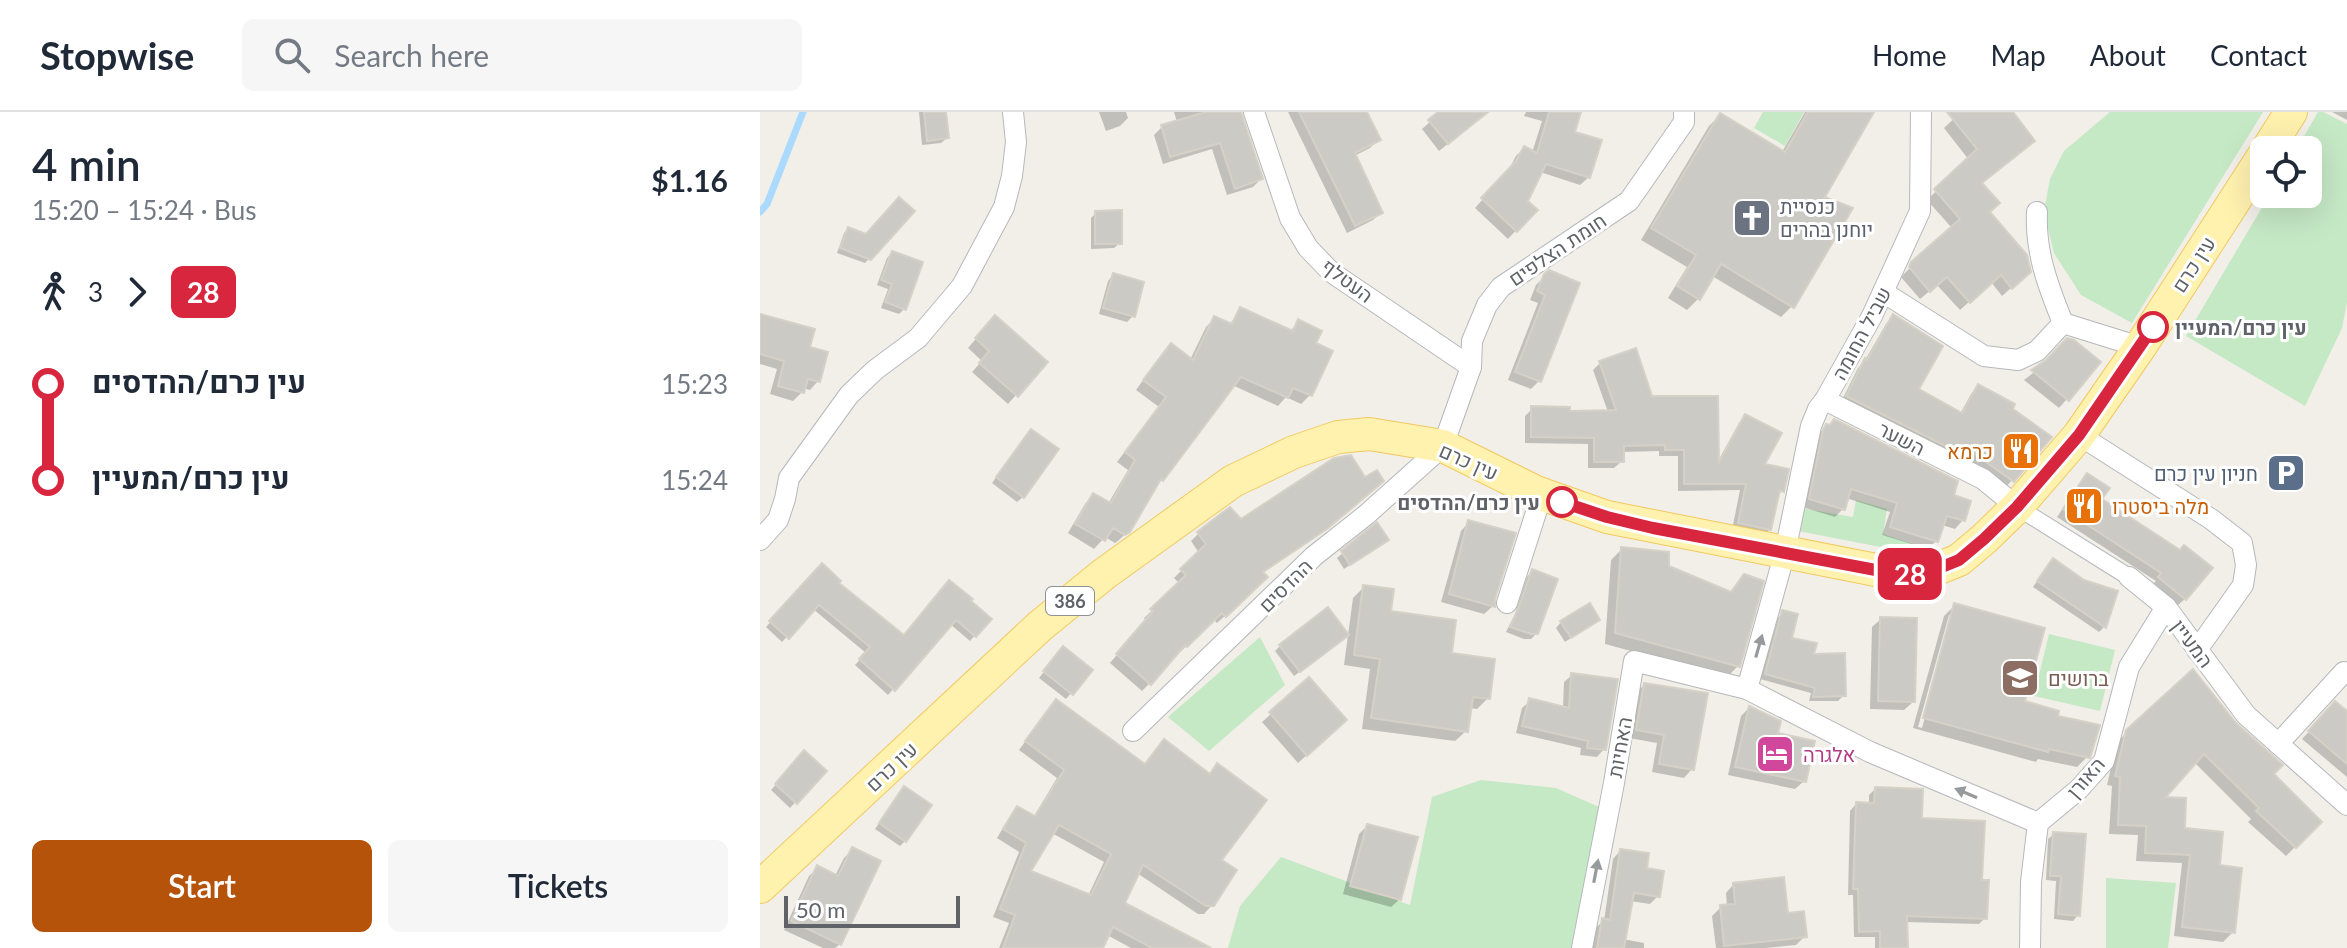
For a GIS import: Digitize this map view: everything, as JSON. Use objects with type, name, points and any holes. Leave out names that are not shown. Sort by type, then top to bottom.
[{"type":"main road","name":"עין כרם","points":[[2276,136],[2291,112]]},
{"type":"main road","name":"עין כרם","points":[[760,887],[1040,626],[1104,574],[1233,481],[1294,452],[1338,437],[1369,434],[1443,446],[1542,494],[1607,517],[1881,571],[1908,574],[1932,571],[1959,560],[2017,507],[2079,435],[2250,177]]},
{"type":"street","points":[[760,540],[778,520],[789,478],[849,395],[875,370],[918,338],[962,286],[1004,207],[1016,142],[1013,112]]},
{"type":"street","name":"העטלף","points":[[1254,112],[1290,218],[1308,248],[1331,272],[1471,367]]},
{"type":"street","name":"חומת הצלפים","points":[[1443,446],[1471,367],[1472,341],[1487,305],[1501,287],[1629,201],[1684,122],[1684,112]]},
{"type":"street","name":"שביל החומה","points":[[1785,552],[1811,426],[1872,316],[1920,211],[1921,112]]},
{"type":"street","points":[[2037,212],[2038,252],[2063,323]]},
{"type":"street","points":[[1883,292],[1984,356],[2018,360],[2037,351],[2063,323]]},
{"type":"street","points":[[2063,323],[2140,347]]},
{"type":"street","name":"השער","points":[[1825,400],[1983,479],[2017,507]]},
{"type":"street","points":[[2079,435],[2211,519],[2242,543],[2246,565],[2243,585],[2197,650]]},
{"type":"street","name":"ההדסים","points":[[1133,731],[1314,556],[1366,515],[1443,446]]},
{"type":"street","points":[[1507,603],[1542,494]]},
{"type":"street","name":"המעיין","points":[[2017,507],[2129,577],[2166,607],[2246,715],[2347,805]]},
{"type":"street","points":[[1747,689],[1785,552]]},
{"type":"street","name":"האורן","points":[[2038,823],[2079,789],[2104,761],[2129,667],[2166,607]]},
{"type":"street","name":"האחיות","points":[[1582,948],[1634,661],[1747,689],[1870,752],[2038,823]]},
{"type":"street","points":[[2278,744],[2344,672]]},
{"type":"street","points":[[2030,948],[2031,882],[2038,823]]},
{"type":"green space","points":[[1763,112],[1804,112],[1785,146],[1754,128]]},
{"type":"green space","points":[[2110,112],[2263,112],[2132,323],[2081,295],[2054,253],[2044,211],[2050,179],[2064,151]]},
{"type":"green space","points":[[2318,112],[2347,124],[2347,302],[2342,328],[2305,406],[2186,336],[2262,208],[2322,208],[2322,136],[2304,136]]},
{"type":"green space","points":[[1856,500],[1887,509],[1883,534],[1916,545],[1891,549],[1793,530],[1800,508],[1853,517]]},
{"type":"green space","points":[[2049,634],[2115,650],[2100,711],[2034,696]]},
{"type":"green space","points":[[1260,637],[1285,685],[1209,751],[1168,717]]},
{"type":"green space","points":[[1481,780],[1556,788],[1599,807],[1571,948],[1228,948],[1240,906],[1281,857],[1410,905],[1432,797]]},
{"type":"green space","points":[[2106,878],[2176,883],[2168,948],[2106,948]]},
{"type":"building","points":[[924,112],[946,112],[949,138],[927,141]]},
{"type":"building","points":[[1206,112],[1241,112],[1263,179],[1235,189],[1220,143],[1170,157],[1161,125]]},
{"type":"building","points":[[1299,112],[1367,112],[1381,140],[1355,153],[1383,213],[1355,226]]},
{"type":"building","points":[[1438,112],[1488,112],[1448,144],[1428,120]]},
{"type":"building","points":[[1549,112],[1581,112],[1575,132],[1602,140],[1590,178],[1546,164],[1528,201],[1538,210],[1517,232],[1481,198],[1516,161],[1524,146],[1537,153]]},
{"type":"building","name":"כנסיית יוחנן בהרים","points":[[1808,112],[1874,112],[1825,197],[1853,208],[1794,308],[1721,264],[1700,300],[1677,286],[1696,255],[1651,228],[1720,113],[1785,152]]},
{"type":"building","points":[[1947,112],[2013,112],[2035,141],[1982,183],[2000,203],[1990,212],[2027,255],[2031,272],[2012,289],[2001,275],[1970,303],[1947,277],[1930,292],[1909,267],[1960,219],[1934,189],[1977,149]]},
{"type":"building","points":[[899,197],[915,211],[871,260],[840,248],[848,227],[866,234]]},
{"type":"building","points":[[1122,210],[1122,244],[1095,244],[1095,211]]},
{"type":"building","points":[[892,251],[923,262],[906,310],[885,302],[892,284],[881,280]]},
{"type":"building","points":[[1549,270],[1580,283],[1541,382],[1515,372],[1545,295],[1537,291]]},
{"type":"building","points":[[1113,273],[1144,282],[1135,317],[1103,308]]},
{"type":"building","points":[[1240,307],[1293,331],[1298,319],[1322,331],[1316,343],[1333,351],[1312,396],[1293,388],[1288,398],[1241,377],[1163,481],[1161,479],[1130,532],[1125,535],[1113,528],[1105,541],[1075,524],[1093,493],[1111,503],[1135,460],[1125,452],[1166,397],[1143,380],[1171,343],[1193,360],[1214,316],[1232,324]]},
{"type":"building","points":[[760,314],[815,329],[810,347],[828,352],[820,382],[808,379],[804,393],[778,386],[784,361],[760,354]]},
{"type":"building","points":[[1893,314],[1943,346],[1919,389],[1962,413],[1978,384],[2015,404],[2013,409],[2052,437],[2014,482],[1972,452],[1969,458],[1846,396],[1865,358],[1867,360]]},
{"type":"building","points":[[995,315],[1048,362],[1018,397],[979,363],[989,351],[975,338]]},
{"type":"building","points":[[2067,338],[2074,340],[2101,362],[2069,401],[2031,370],[2046,360]]},
{"type":"building","points":[[1636,348],[1652,396],[1718,396],[1719,462],[1745,414],[1782,433],[1765,464],[1789,469],[1784,492],[1780,490],[1771,530],[1738,523],[1746,484],[1684,484],[1684,450],[1665,450],[1665,445],[1624,446],[1624,462],[1594,462],[1594,438],[1531,437],[1531,406],[1570,407],[1570,411],[1616,410],[1599,361]]},
{"type":"building","points":[[1834,419],[1958,481],[1954,495],[1971,501],[1965,521],[1947,516],[1938,542],[1890,527],[1897,503],[1851,489],[1845,510],[1809,499],[1823,430]]},
{"type":"building","points":[[1031,429],[1059,449],[1024,498],[996,477]]},
{"type":"building","points":[[1351,455],[1365,477],[1377,470],[1384,481],[1327,529],[1263,572],[1268,577],[1226,617],[1222,613],[1187,647],[1185,645],[1151,685],[1116,654],[1153,611],[1150,609],[1186,575],[1180,569],[1206,544],[1197,532],[1230,507],[1241,519],[1334,458]]},
{"type":"building","points":[[2087,473],[2110,488],[2102,499],[2180,550],[2184,545],[2213,568],[2186,600],[2158,577],[2161,573],[2063,509]]},
{"type":"building","points":[[1468,520],[1516,533],[1495,607],[1449,594]]},
{"type":"building","points":[[1377,522],[1389,540],[1350,565],[1341,551]]},
{"type":"building","points":[[1621,547],[1669,552],[1669,566],[1731,592],[1744,574],[1764,581],[1740,667],[1615,633]]},
{"type":"building","points":[[2053,558],[2084,580],[2118,591],[2106,628],[2037,581]]},
{"type":"building","points":[[822,563],[841,581],[839,583],[904,635],[949,580],[992,619],[976,637],[956,620],[895,691],[859,659],[870,647],[819,605],[789,639],[769,621]]},
{"type":"building","points":[[1532,569],[1558,579],[1538,634],[1510,627]]},
{"type":"building","points":[[1363,585],[1394,589],[1391,611],[1456,620],[1452,653],[1495,659],[1490,699],[1473,697],[1468,732],[1371,718],[1380,659],[1354,655]]},
{"type":"building","points":[[1590,603],[1600,620],[1571,638],[1560,621]]},
{"type":"building","points":[[1954,603],[2045,628],[2025,701],[2059,711],[2058,716],[2100,725],[2090,758],[2049,749],[2048,752],[1923,718]]},
{"type":"building","points":[[1328,607],[1349,635],[1300,672],[1279,645]]},
{"type":"building","points":[[1782,610],[1798,614],[1792,638],[1817,643],[1814,654],[1845,653],[1846,696],[1813,697],[1815,688],[1765,674]]},
{"type":"building","points":[[1880,617],[1917,618],[1915,702],[1878,701]]},
{"type":"building","points":[[1063,646],[1093,670],[1073,695],[1043,671]]},
{"type":"building","points":[[2193,669],[2236,723],[2283,765],[2274,774],[2322,822],[2296,848],[2256,811],[2259,808],[2204,754],[2166,797],[2186,798],[2185,828],[2223,832],[2220,865],[2242,868],[2235,933],[2182,927],[2190,855],[2145,853],[2146,826],[2118,825],[2120,777],[2115,776],[2126,730]]},
{"type":"building","points":[[1571,673],[1618,679],[1606,750],[1587,748],[1588,741],[1522,726],[1529,698],[1569,708]]},
{"type":"building","points":[[1309,677],[1347,720],[1307,756],[1269,712]]},
{"type":"building","points":[[1644,683],[1708,693],[1694,770],[1659,764],[1664,735],[1636,730]]},
{"type":"building","points":[[1056,699],[1145,764],[1164,739],[1210,774],[1217,763],[1267,800],[1222,860],[1237,870],[1214,906],[1206,906],[1143,865],[1125,903],[1211,948],[1152,948],[1113,927],[1103,948],[1003,948],[1015,915],[1000,909],[1026,843],[1003,829],[1017,806],[1035,816],[1064,770],[1025,741]],"holes":[[[1059,825],[1111,854],[1091,895],[1031,871]]]},
{"type":"building","points":[[2335,701],[2347,711],[2347,764],[2308,731]]},
{"type":"building","name":"אלגרה","points":[[1749,706],[1781,721],[1778,733],[1815,741],[1806,782],[1735,767]]},
{"type":"building","points":[[804,750],[827,771],[797,804],[775,784]]},
{"type":"building","points":[[904,786],[932,805],[906,842],[879,823]]},
{"type":"building","points":[[1875,787],[1923,789],[1922,818],[1985,821],[1982,880],[1989,880],[1987,919],[1907,916],[1908,948],[1880,948],[1880,931],[1859,932],[1858,889],[1853,889],[1856,802],[1874,803]]},
{"type":"building","points":[[1367,824],[1418,837],[1401,900],[1350,886]]},
{"type":"building","points":[[2053,832],[2086,834],[2080,916],[2058,914],[2061,876],[2050,876]]},
{"type":"building","points":[[852,847],[881,861],[841,945],[791,921],[817,865],[838,876]]},
{"type":"building","points":[[1620,849],[1649,853],[1647,868],[1664,871],[1660,897],[1634,893],[1624,948],[1597,948],[1602,918],[1610,920]]},
{"type":"building","points":[[1784,877],[1788,913],[1804,911],[1807,937],[1724,946],[1720,905],[1735,904],[1733,883]]},
{"type":"waterway","points":[[760,212],[767,204],[803,112]]},
{"type":"bus line","name":"28","points":[[1562,502],[1653,528],[1881,571],[1908,574],[1932,571],[1959,560],[2017,507],[2079,435],[2153,327]]},
{"type":"place","name":"כנסיית יוחנן בהרים","points":[[1752,218]]},
{"type":"place","name":"עין כרם/המעיין","points":[[2153,327]]},
{"type":"place","name":"כרמא","points":[[2021,451]]},
{"type":"place","name":"חניון עין כרם","points":[[2286,473]]},
{"type":"place","name":"עין כרם/ההדסים","points":[[1562,502]]},
{"type":"place","name":"מלה ביסטרו","points":[[2084,506]]},
{"type":"place","name":"ברושים","points":[[2020,678]]},
{"type":"place","name":"אלגרה","points":[[1775,754]]}]
